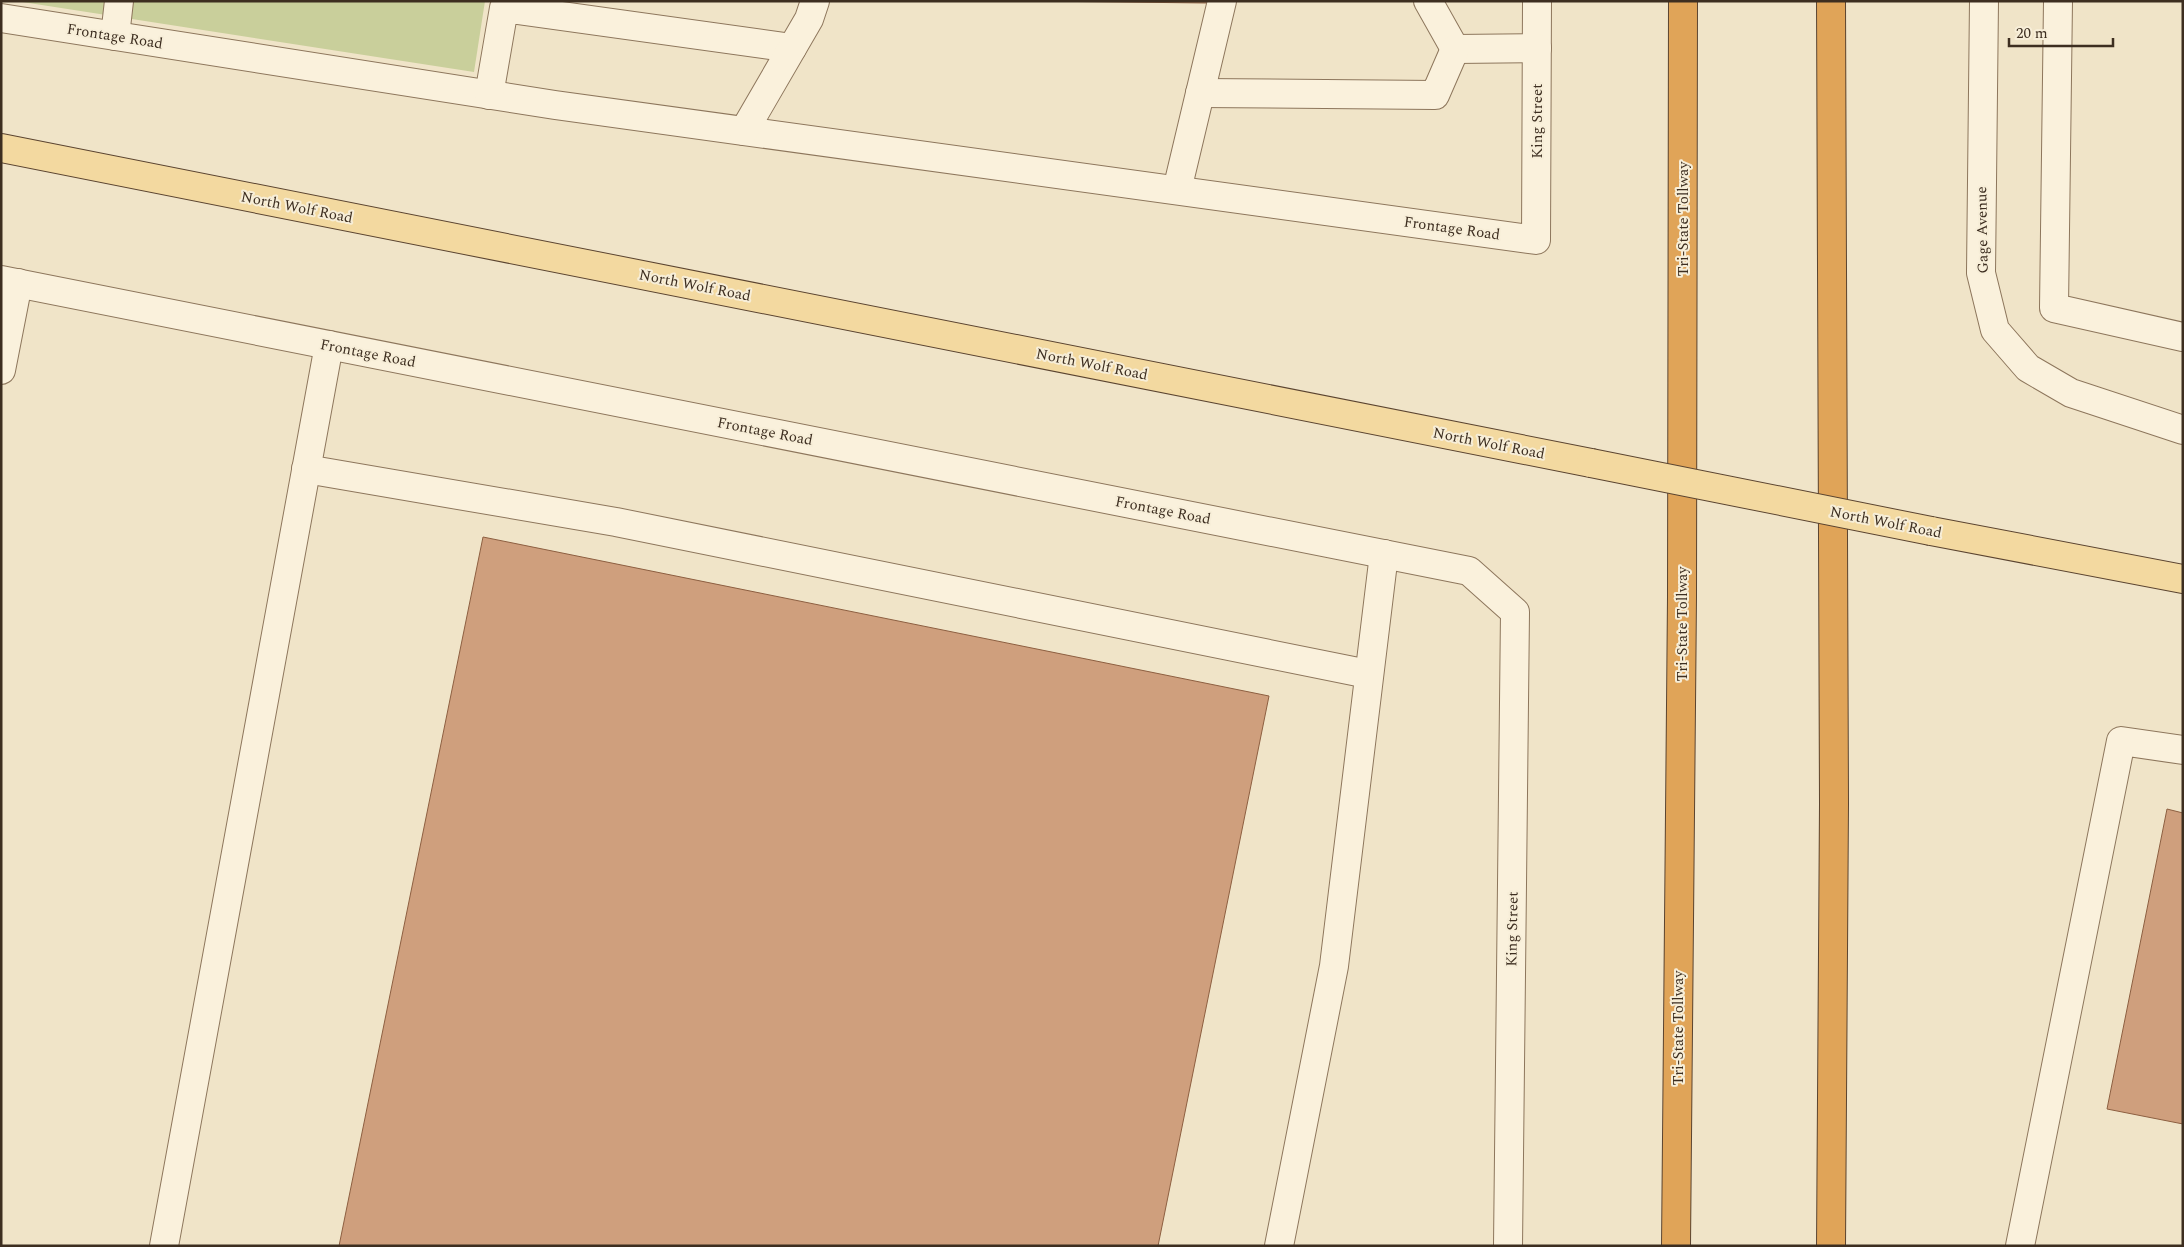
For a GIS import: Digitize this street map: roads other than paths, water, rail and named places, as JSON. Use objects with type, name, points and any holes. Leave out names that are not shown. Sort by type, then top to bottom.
[{"type":"highway","name":"Tri-State Tollway","points":[[1676,1246],[1682,597],[1683,1]]},
{"type":"highway","points":[[1831,1],[1834,804],[1831,1246]]},
{"type":"main road","name":"North Wolf Road","points":[[1,148],[1931,531],[2183,579]]},
{"type":"street","points":[[115,36],[119,1]]},
{"type":"street","points":[[744,131],[809,18],[815,1]]},
{"type":"street","points":[[1178,190],[1222,1]]},
{"type":"street","points":[[1428,1],[1455,49]]},
{"type":"street","name":"King Street","points":[[1536,240],[1537,1]]},
{"type":"street","name":"Gage Avenue","points":[[1984,1],[1980,272],[1995,330],[2028,368],[2071,393],[2183,430]]},
{"type":"street","points":[[2058,1],[2054,308],[2183,337]]},
{"type":"street","points":[[489,95],[504,8],[792,48]]},
{"type":"street","name":"Frontage Road","points":[[1,18],[489,95],[1536,240]]},
{"type":"street","points":[[1455,49],[1537,48]]},
{"type":"street","points":[[1200,93],[1435,95],[1455,49]]},
{"type":"street","points":[[1,370],[10,282]]},
{"type":"street","name":"Frontage Road","points":[[10,282],[1469,571],[1515,612]]},
{"type":"street","points":[[164,1246],[329,345]]},
{"type":"street","points":[[306,469],[616,522],[1368,674]]},
{"type":"street","points":[[1279,1246],[1334,966],[1384,554]]},
{"type":"street","name":"King Street","points":[[1508,1246],[1515,612]]},
{"type":"street","points":[[2020,1246],[2121,741],[2183,750]]}]
